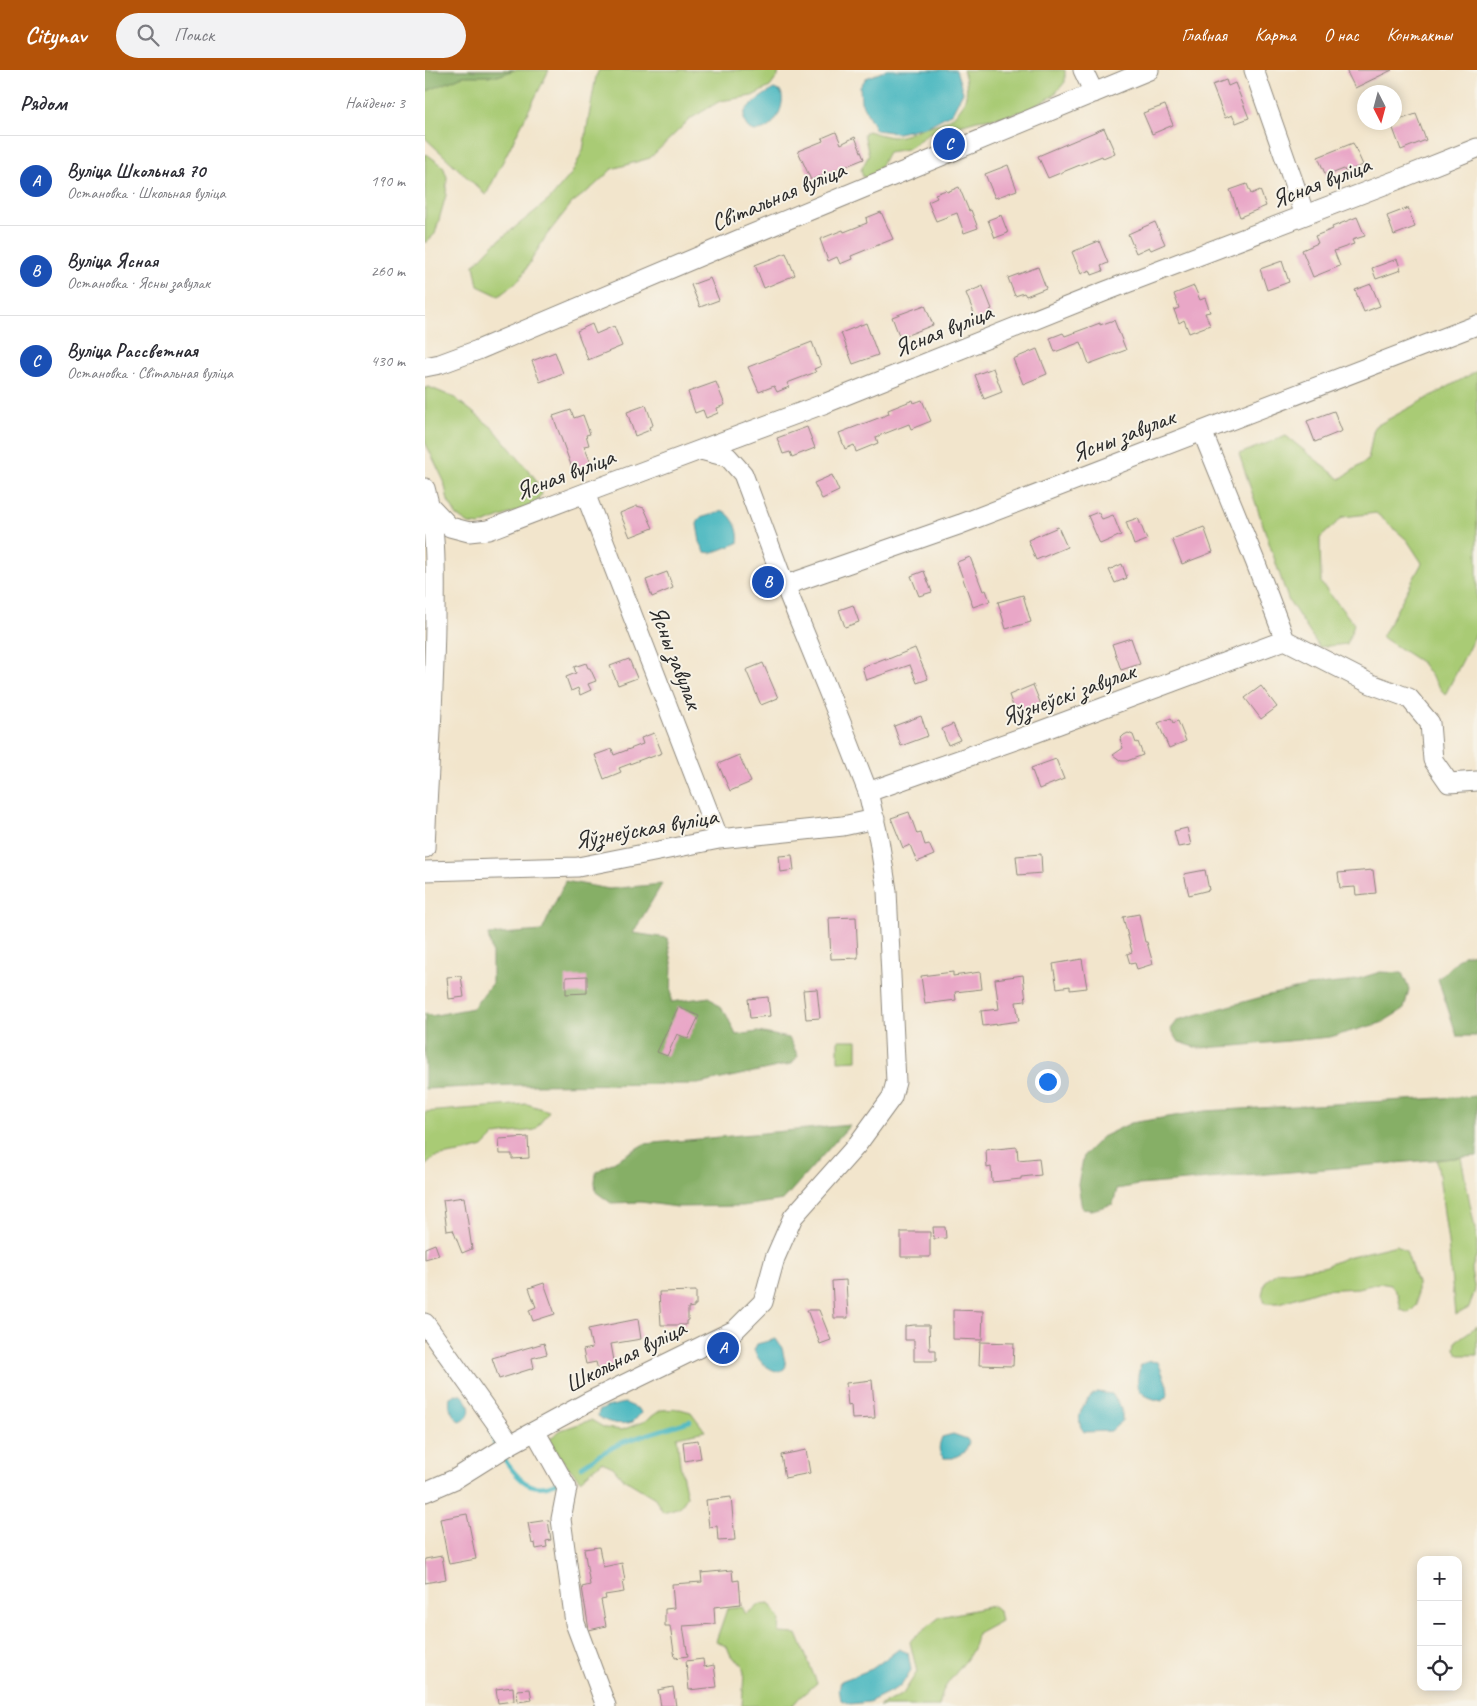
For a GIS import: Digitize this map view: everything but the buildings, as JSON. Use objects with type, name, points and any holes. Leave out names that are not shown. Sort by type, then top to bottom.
[{"type":"street","points":[[1083,70],[1094,93]]},
{"type":"street","name":"Світальная вуліца","points":[[425,367],[440,364],[479,350],[738,240],[1149,70]]},
{"type":"street","points":[[1254,70],[1305,215]]},
{"type":"street","name":"Ясная вуліца","points":[[431,507],[450,527],[469,532],[489,530],[585,492],[826,403],[1106,291],[1477,148]]},
{"type":"street","name":"Ясны завулак","points":[[786,585],[961,524],[1477,325]]},
{"type":"street","points":[[1202,431],[1255,560],[1285,640],[1371,684],[1409,698],[1429,723],[1433,760],[1449,782],[1477,781]]},
{"type":"street","name":"Школьная вуліца","points":[[425,1492],[455,1479],[511,1444],[588,1402],[735,1330],[763,1302],[775,1258],[793,1217],[857,1145],[892,1097],[896,1082],[887,891],[875,819],[867,792],[743,474],[728,457],[701,450]]},
{"type":"street","points":[[425,488],[431,507],[436,556],[425,848]]},
{"type":"street","name":"Ясны завулак","points":[[585,492],[719,839]]},
{"type":"street","name":"Яўзнеўскі завулак","points":[[867,792],[1026,736],[1285,640]]},
{"type":"street","name":"Яўзнеўская вуліца","points":[[425,871],[578,867],[719,839],[843,826],[875,819]]},
{"type":"street","points":[[425,1322],[511,1444]]},
{"type":"street","points":[[535,1431],[567,1488],[561,1520],[575,1623],[606,1706]]},
{"type":"green space","points":[[425,70],[549,70],[486,195],[425,138]]},
{"type":"green space","points":[[425,70],[514,70],[498,76],[463,76],[425,92]]},
{"type":"green space","points":[[599,70],[779,70],[778,76],[770,87],[752,96],[720,101],[690,119],[650,158],[612,169],[572,203],[546,236],[520,279],[499,296],[478,286],[474,265],[493,245],[549,200],[572,173],[583,150],[596,76]]},
{"type":"green space","points":[[963,70],[1065,70],[1065,82],[1053,96],[1027,110],[931,132],[907,149],[888,152],[873,175],[863,177],[861,170],[869,155],[864,134],[867,131],[894,137],[941,123],[951,118],[962,107],[965,100],[966,86]]},
{"type":"green space","points":[[425,154],[443,166],[447,177],[446,195],[435,234],[425,243]]},
{"type":"green space","points":[[1477,371],[1477,632],[1445,695],[1422,663],[1382,637],[1422,563],[1407,540],[1376,513],[1343,517],[1320,538],[1321,583],[1354,624],[1347,644],[1319,647],[1288,599],[1239,454],[1286,436],[1340,479],[1368,460],[1374,427]]},
{"type":"green space","points":[[429,387],[455,398],[494,429],[534,477],[542,494],[535,504],[480,525],[469,524],[457,516],[448,501],[444,481],[425,442],[425,388]]},
{"type":"green space","points":[[565,881],[609,889],[662,884],[633,933],[667,938],[672,962],[671,1002],[710,997],[726,1014],[736,1035],[758,1032],[789,1038],[798,1056],[791,1064],[698,1084],[513,1085],[425,1089],[425,1013],[431,1016],[473,1008],[492,983],[492,953],[488,935],[542,931]]},
{"type":"green space","points":[[1477,953],[1477,1036],[1457,1036],[1438,979],[1463,955]]},
{"type":"green space","points":[[1380,972],[1402,973],[1409,989],[1404,1009],[1381,1023],[1330,1037],[1198,1048],[1179,1042],[1171,1029],[1178,1020],[1269,995],[1308,986],[1348,982]]},
{"type":"green space","points":[[838,1040],[857,1040],[857,1060],[838,1061]]},
{"type":"green space","points":[[1477,1096],[1477,1156],[1139,1185],[1117,1189],[1113,1204],[1092,1210],[1082,1209],[1078,1184],[1084,1155],[1102,1137],[1131,1123],[1205,1111]]},
{"type":"green space","points":[[527,1104],[549,1111],[535,1130],[495,1135],[483,1147],[435,1157],[425,1166],[425,1112]]},
{"type":"green space","points":[[850,1125],[783,1200],[743,1206],[677,1207],[641,1202],[611,1203],[596,1192],[596,1172],[644,1144]]},
{"type":"green space","points":[[1461,1157],[1477,1239],[1477,1254],[1471,1271],[1475,1290],[1469,1308],[1455,1315],[1437,1160]]},
{"type":"green space","points":[[1397,1245],[1406,1251],[1417,1283],[1417,1305],[1409,1313],[1401,1310],[1398,1295],[1391,1285],[1379,1283],[1359,1288],[1320,1290],[1280,1303],[1265,1303],[1262,1295],[1265,1282],[1277,1272],[1323,1267],[1347,1257]]},
{"type":"green space","points":[[1477,1326],[1477,1355],[1459,1355],[1455,1349],[1456,1341]]},
{"type":"green space","points":[[680,1409],[691,1412],[705,1431],[677,1437],[680,1464],[687,1496],[680,1507],[663,1512],[655,1498],[622,1478],[613,1467],[602,1462],[580,1480],[559,1456],[549,1439],[561,1430],[591,1420],[605,1428],[622,1430],[645,1421],[661,1410]]},
{"type":"green space","points":[[769,1603],[780,1619],[779,1633],[797,1634],[817,1683],[792,1706],[742,1706],[744,1673],[742,1664],[731,1656],[727,1647],[716,1641],[727,1609],[742,1607],[746,1614],[761,1604]]},
{"type":"green space","points":[[993,1606],[999,1611],[1001,1621],[977,1634],[968,1657],[943,1691],[939,1706],[879,1706],[903,1694],[917,1672],[910,1642],[913,1638],[940,1617]]},
{"type":"water","points":[[887,70],[956,70],[963,92],[952,113],[928,126],[898,133],[876,130],[861,102],[860,87],[866,78]]},
{"type":"water","points":[[774,89],[781,92],[782,106],[779,113],[775,120],[765,129],[751,130],[744,121],[746,110]]},
{"type":"water","points":[[724,511],[731,517],[735,525],[738,533],[738,543],[712,553],[705,552],[700,542],[697,524],[700,518]]},
{"type":"water","points":[[776,1339],[782,1348],[786,1366],[779,1372],[763,1364],[754,1350],[757,1344]]},
{"type":"water","points":[[1150,1361],[1158,1362],[1167,1385],[1168,1395],[1162,1401],[1147,1396],[1139,1390],[1138,1379],[1141,1364]]},
{"type":"water","points":[[1097,1392],[1112,1394],[1122,1409],[1122,1421],[1111,1431],[1084,1432],[1080,1426],[1079,1419],[1081,1410],[1086,1401]]},
{"type":"water","points":[[456,1394],[462,1395],[465,1398],[470,1410],[467,1417],[460,1422],[450,1408],[450,1397]]},
{"type":"water","points":[[625,1403],[639,1409],[641,1413],[633,1422],[614,1423],[598,1416],[599,1411],[607,1407]]},
{"type":"water","points":[[953,1434],[967,1439],[969,1442],[965,1452],[953,1458],[944,1458],[939,1448],[942,1437]]},
{"type":"water","points":[[899,1649],[908,1653],[911,1670],[901,1686],[869,1702],[850,1704],[841,1700],[839,1689],[841,1681],[872,1669]]},
{"type":"waterway","points":[[581,1467],[623,1442],[690,1421]]},
{"type":"waterway","points":[[491,1428],[495,1446]]},
{"type":"waterway","points":[[504,1459],[521,1479],[533,1486],[549,1486],[558,1482]]},
{"type":"place","name":"Вуліца Рассветная","points":[[949,144]]},
{"type":"place","name":"Вуліца Ясная","points":[[768,582]]},
{"type":"place","name":"Вуліца Школьная 70","points":[[723,1348]]}]
